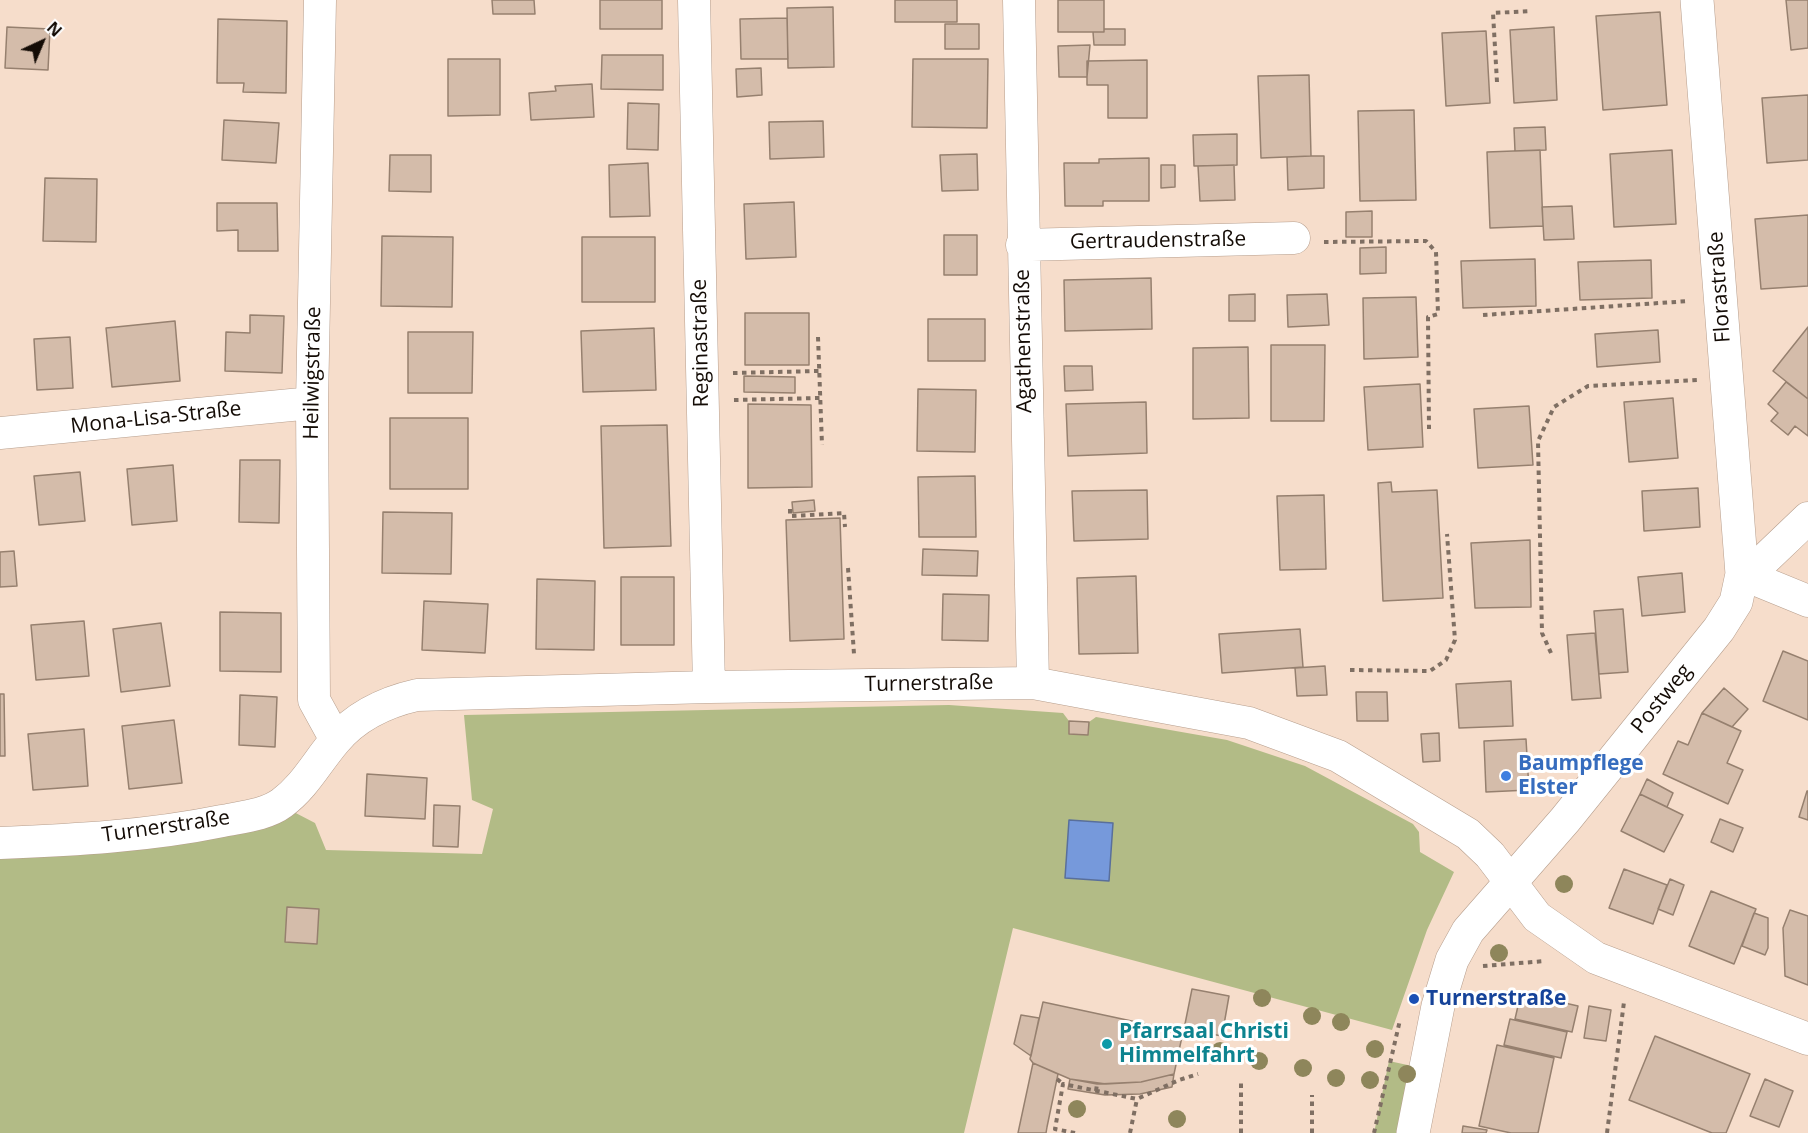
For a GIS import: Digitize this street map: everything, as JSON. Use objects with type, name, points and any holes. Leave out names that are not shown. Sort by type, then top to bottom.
[{"type":"street","name":"Heilwigstraße","points":[[320,0],[312,403],[314,700],[336,740]]},
{"type":"street","name":"Reginastraße","points":[[694,0],[709,687]]},
{"type":"street","name":"Agathenstraße","points":[[1018,0],[1033,683]]},
{"type":"street","name":"Florastraße","points":[[1697,0],[1743,574]]},
{"type":"street","name":"Gertraudenstraße","points":[[1022,245],[1294,238]]},
{"type":"street","name":"Mona-Lisa-Straße","points":[[0,433],[312,403]]},
{"type":"street","points":[[1743,574],[1763,561],[1808,518]]},
{"type":"street","points":[[1743,574],[1808,601]]},
{"type":"street","name":"Postweg","points":[[1413,1133],[1438,1006],[1452,960],[1468,931],[1565,820],[1719,629],[1736,602],[1743,574]]},
{"type":"street","name":"Turnerstraße","points":[[0,843],[171,831],[254,815],[281,804],[312,775],[336,740],[369,713],[391,701],[417,695],[709,687],[1033,683],[1249,723],[1338,756],[1468,834],[1490,855],[1536,917],[1596,957],[1808,1039]]},
{"type":"path","points":[[1497,82],[1493,13],[1531,11]]},
{"type":"path","points":[[1294,238],[1340,244],[1426,241],[1436,252],[1438,314],[1428,317],[1429,429]]},
{"type":"path","points":[[1484,315],[1720,298]]},
{"type":"path","points":[[818,337],[822,446]]},
{"type":"path","points":[[702,387],[819,371]]},
{"type":"path","points":[[1551,653],[1542,633],[1538,441],[1554,407],[1588,386],[1727,378]]},
{"type":"path","points":[[702,387],[820,398]]},
{"type":"path","points":[[790,509],[790,516],[844,513],[845,527]]},
{"type":"path","points":[[1350,670],[1430,671],[1446,660],[1455,640],[1447,534]]},
{"type":"path","points":[[848,568],[856,685]]},
{"type":"path","points":[[1447,976],[1469,967],[1596,957]]},
{"type":"path","points":[[1607,1133],[1625,993]]},
{"type":"path","points":[[1057,1079],[1063,1084],[1137,1099],[1198,1074]]},
{"type":"path","points":[[1241,1083],[1241,1133]]},
{"type":"path","points":[[1063,1084],[1055,1129],[1075,1133]]},
{"type":"path","points":[[1096,1091],[1097,1084]]},
{"type":"path","points":[[1312,1095],[1312,1133]]},
{"type":"path","points":[[1130,1133],[1137,1099]]},
{"type":"path","points":[[1374,1133],[1378,1108]]},
{"type":"green space","points":[[949,705],[1063,713],[1069,721],[1069,734],[1088,735],[1089,722],[1096,717],[1227,740],[1305,766],[1413,824],[1419,832],[1420,852],[1454,872],[1427,930],[1392,1030],[1013,928],[964,1133],[0,1133],[0,858],[288,809],[315,823],[326,850],[482,854],[493,809],[472,800],[464,715]]},
{"type":"green space","points":[[1389,1061],[1426,1069],[1413,1133],[1374,1133]]},
{"type":"water","points":[[1069,820],[1113,823],[1109,881],[1065,878]]},
{"type":"building","points":[[492,0],[534,0],[535,14],[493,14]]},
{"type":"building","points":[[600,0],[662,0],[662,29],[600,29]]},
{"type":"building","points":[[895,0],[957,0],[957,22],[895,22]]},
{"type":"building","points":[[1058,0],[1104,0],[1104,32],[1058,32]]},
{"type":"building","points":[[1786,0],[1808,0],[1808,48],[1791,50]]},
{"type":"building","points":[[833,7],[834,67],[788,68],[787,8]]},
{"type":"building","points":[[1660,12],[1667,105],[1603,110],[1596,16]]},
{"type":"building","points":[[787,18],[788,59],[741,59],[740,19]]},
{"type":"building","points":[[218,19],[287,21],[286,93],[243,92],[244,83],[217,83]]},
{"type":"building","points":[[945,24],[979,24],[979,49],[945,49]]},
{"type":"building","points":[[7,27],[50,29],[48,70],[5,68]]},
{"type":"building","points":[[1554,27],[1557,100],[1514,103],[1510,30]]},
{"type":"building","points":[[1104,29],[1125,29],[1125,45],[1094,45],[1093,32],[1104,32]]},
{"type":"building","points":[[1486,31],[1490,103],[1446,106],[1442,33]]},
{"type":"building","points":[[1090,45],[1087,77],[1059,77],[1058,46]]},
{"type":"building","points":[[602,55],[663,55],[663,90],[601,89]]},
{"type":"building","points":[[448,59],[500,59],[500,115],[448,116]]},
{"type":"building","points":[[913,59],[988,59],[987,128],[912,127]]},
{"type":"building","points":[[1147,60],[1147,118],[1108,118],[1108,85],[1087,85],[1087,61]]},
{"type":"building","points":[[761,68],[762,95],[737,97],[736,69]]},
{"type":"building","points":[[1309,75],[1311,156],[1261,158],[1258,76]]},
{"type":"building","points":[[592,84],[594,117],[531,120],[529,93],[556,91],[555,86]]},
{"type":"building","points":[[1808,95],[1808,160],[1767,163],[1762,98]]},
{"type":"building","points":[[628,103],[659,104],[658,150],[627,149]]},
{"type":"building","points":[[1414,110],[1416,200],[1360,201],[1358,111]]},
{"type":"building","points":[[224,120],[279,123],[276,163],[222,160]]},
{"type":"building","points":[[823,121],[824,157],[770,159],[769,122]]},
{"type":"building","points":[[1545,127],[1546,150],[1515,151],[1514,128]]},
{"type":"building","points":[[1237,134],[1237,165],[1194,166],[1193,135]]},
{"type":"building","points":[[1540,150],[1543,226],[1490,228],[1487,152]]},
{"type":"building","points":[[1672,150],[1676,224],[1614,227],[1610,154]]},
{"type":"building","points":[[977,154],[978,190],[942,191],[940,155]]},
{"type":"building","points":[[390,155],[431,155],[431,192],[389,191]]},
{"type":"building","points":[[1324,156],[1324,188],[1288,190],[1287,157]]},
{"type":"building","points":[[1149,158],[1149,201],[1103,201],[1103,206],[1065,206],[1064,163],[1099,163],[1099,159]]},
{"type":"building","points":[[648,163],[650,216],[610,217],[609,165]]},
{"type":"building","points":[[1161,165],[1175,165],[1175,187],[1161,188]]},
{"type":"building","points":[[1234,165],[1235,200],[1200,201],[1198,166]]},
{"type":"building","points":[[45,178],[97,179],[96,242],[43,241]]},
{"type":"building","points":[[794,202],[796,257],[746,259],[744,204]]},
{"type":"building","points":[[217,203],[277,203],[278,251],[238,251],[238,230],[217,231]]},
{"type":"building","points":[[1572,206],[1574,239],[1544,240],[1542,207]]},
{"type":"building","points":[[1372,211],[1372,237],[1346,237],[1346,212]]},
{"type":"building","points":[[1808,215],[1808,286],[1761,289],[1755,219]]},
{"type":"building","points":[[944,235],[977,235],[977,275],[944,275]]},
{"type":"building","points":[[382,236],[453,237],[452,307],[381,306]]},
{"type":"building","points":[[582,237],[655,237],[655,302],[582,302]]},
{"type":"building","points":[[1386,247],[1386,273],[1360,274],[1360,248]]},
{"type":"building","points":[[1535,259],[1536,306],[1463,308],[1461,261]]},
{"type":"building","points":[[1651,260],[1652,298],[1580,300],[1578,262]]},
{"type":"building","points":[[1151,278],[1152,329],[1065,331],[1064,280]]},
{"type":"building","points":[[1255,294],[1255,321],[1229,321],[1229,295]]},
{"type":"building","points":[[1327,294],[1329,325],[1288,327],[1287,295]]},
{"type":"building","points":[[1416,297],[1418,357],[1364,359],[1363,298]]},
{"type":"building","points":[[745,313],[809,313],[809,365],[745,365]]},
{"type":"building","points":[[250,315],[284,316],[282,373],[225,371],[226,332],[250,333]]},
{"type":"building","points":[[928,319],[985,319],[985,361],[928,361]]},
{"type":"building","points":[[175,321],[180,381],[112,387],[106,328]]},
{"type":"building","points":[[1808,327],[1808,399],[1773,371]]},
{"type":"building","points":[[654,328],[656,390],[583,392],[581,331]]},
{"type":"building","points":[[1658,330],[1660,362],[1597,367],[1595,334]]},
{"type":"building","points":[[408,332],[473,332],[472,393],[408,393]]},
{"type":"building","points":[[70,337],[73,388],[37,390],[34,339]]},
{"type":"building","points":[[1271,345],[1325,345],[1324,421],[1271,421]]},
{"type":"building","points":[[1248,347],[1249,418],[1193,419],[1193,348]]},
{"type":"building","points":[[1064,366],[1092,366],[1093,390],[1065,391]]},
{"type":"building","points":[[744,376],[795,377],[795,393],[744,392]]},
{"type":"building","points":[[1786,382],[1808,399],[1808,436],[1795,426],[1788,435],[1771,421],[1778,413],[1768,404]]},
{"type":"building","points":[[1420,384],[1423,447],[1368,450],[1364,387]]},
{"type":"building","points":[[918,389],[976,390],[975,452],[917,451]]},
{"type":"building","points":[[1673,398],[1678,458],[1629,462],[1624,402]]},
{"type":"building","points":[[1146,402],[1147,453],[1068,456],[1066,404]]},
{"type":"building","points":[[748,404],[811,405],[812,487],[748,488]]},
{"type":"building","points":[[1529,406],[1533,465],[1478,468],[1474,409]]},
{"type":"building","points":[[390,418],[468,418],[468,489],[390,489]]},
{"type":"building","points":[[667,425],[671,546],[604,548],[601,426]]},
{"type":"building","points":[[240,460],[280,460],[279,523],[239,522]]},
{"type":"building","points":[[173,465],[177,521],[132,525],[127,469]]},
{"type":"building","points":[[80,472],[85,521],[39,525],[34,476]]},
{"type":"building","points":[[975,476],[976,537],[919,537],[918,477]]},
{"type":"building","points":[[1391,482],[1392,492],[1437,490],[1443,598],[1383,601],[1378,483]]},
{"type":"building","points":[[1698,488],[1700,527],[1644,531],[1642,491]]},
{"type":"building","points":[[1147,490],[1148,539],[1074,541],[1072,491]]},
{"type":"building","points":[[1324,495],[1326,569],[1280,570],[1277,496]]},
{"type":"building","points":[[814,500],[815,511],[793,513],[792,502]]},
{"type":"building","points":[[383,512],[452,513],[451,574],[382,573]]},
{"type":"building","points":[[840,518],[844,639],[790,641],[786,520]]},
{"type":"building","points":[[1530,540],[1531,607],[1475,608],[1471,543]]},
{"type":"building","points":[[923,549],[978,551],[977,576],[922,575]]},
{"type":"building","points":[[14,551],[17,586],[0,587],[0,552]]},
{"type":"building","points":[[1682,573],[1685,612],[1642,616],[1638,577]]},
{"type":"building","points":[[1136,576],[1138,653],[1079,654],[1077,578]]},
{"type":"building","points":[[621,577],[674,577],[674,645],[621,645]]},
{"type":"building","points":[[537,579],[595,581],[594,650],[536,649]]},
{"type":"building","points":[[943,594],[989,595],[988,641],[942,640]]},
{"type":"building","points":[[424,601],[488,604],[485,653],[422,650]]},
{"type":"building","points":[[1623,609],[1628,672],[1599,674],[1594,611]]},
{"type":"building","points":[[220,612],[281,613],[281,672],[220,671]]},
{"type":"building","points":[[84,621],[89,676],[36,680],[31,625]]},
{"type":"building","points":[[161,623],[170,686],[121,692],[113,629]]},
{"type":"building","points":[[1300,629],[1303,667],[1222,673],[1219,634]]},
{"type":"building","points":[[1595,633],[1601,698],[1572,700],[1567,635]]},
{"type":"building","points":[[1783,651],[1808,661],[1808,720],[1763,701]]},
{"type":"building","points":[[1325,666],[1327,695],[1297,696],[1295,668]]},
{"type":"building","points":[[1511,681],[1513,726],[1459,728],[1456,684]]},
{"type":"building","points":[[1724,688],[1748,709],[1732,727],[1702,713]]},
{"type":"building","points":[[1356,692],[1387,692],[1388,721],[1357,721]]},
{"type":"building","points":[[0,694],[4,694],[5,756],[0,756]]},
{"type":"building","points":[[240,695],[277,697],[275,747],[239,745]]},
{"type":"building","points":[[1702,713],[1741,731],[1727,763],[1743,770],[1728,804],[1663,774],[1678,741],[1688,745]]},
{"type":"building","points":[[174,720],[182,783],[129,789],[122,726]]},
{"type":"building","points":[[1069,721],[1089,722],[1088,735],[1069,734]]},
{"type":"building","points":[[84,729],[88,786],[33,790],[28,734]]},
{"type":"building","points":[[1439,733],[1440,761],[1423,762],[1421,734]]},
{"type":"building","points":[[1526,739],[1529,790],[1486,792],[1484,741]]},
{"type":"building","points":[[367,774],[427,778],[425,819],[365,816]]},
{"type":"building","points":[[1647,779],[1673,793],[1667,807],[1640,794]]},
{"type":"building","points":[[1808,791],[1808,820],[1799,817]]},
{"type":"building","points":[[1640,794],[1683,815],[1664,852],[1621,831]]},
{"type":"building","points":[[434,805],[460,806],[458,847],[433,846]]},
{"type":"building","points":[[1720,819],[1743,828],[1733,852],[1711,842]]},
{"type":"building","points":[[1624,869],[1667,885],[1653,924],[1609,908]]},
{"type":"building","points":[[1670,879],[1684,885],[1673,915],[1658,909]]},
{"type":"building","points":[[1711,891],[1756,909],[1734,964],[1689,946]]},
{"type":"building","points":[[287,907],[319,909],[317,944],[285,942]]},
{"type":"building","points":[[1790,910],[1808,916],[1808,985],[1785,976],[1783,928]]},
{"type":"building","points":[[1754,913],[1768,918],[1768,948],[1765,955],[1742,946]]},
{"type":"building","points":[[1192,989],[1229,996],[1222,1036],[1184,1029]]},
{"type":"building","points":[[1521,993],[1578,1006],[1572,1032],[1515,1019]]},
{"type":"building","name":"Pfarrsaal Christi Himmelfahrt","points":[[1043,1002],[1183,1032],[1174,1074],[1141,1082],[1097,1084],[1070,1079],[1033,1063],[1030,1059]]},
{"type":"building","points":[[1589,1006],[1611,1010],[1606,1041],[1584,1038]]},
{"type":"building","points":[[1021,1015],[1039,1018],[1031,1056],[1014,1044]]},
{"type":"building","points":[[1510,1019],[1567,1032],[1561,1058],[1504,1045]]},
{"type":"building","points":[[1655,1036],[1750,1074],[1726,1133],[1712,1133],[1629,1100]]},
{"type":"building","points":[[1497,1045],[1554,1058],[1538,1133],[1511,1133],[1479,1126]]},
{"type":"building","points":[[1033,1063],[1058,1074],[1046,1133],[1018,1133]]},
{"type":"building","points":[[1174,1074],[1172,1087],[1140,1094],[1105,1095],[1068,1089],[1070,1079],[1106,1084],[1141,1082]]},
{"type":"building","points":[[1765,1079],[1793,1091],[1779,1127],[1750,1116]]},
{"type":"building","points":[[1463,1126],[1487,1130],[1486,1133],[1462,1133]]},
{"type":"place","name":"Baumpflege Elster","points":[[1506,776]]},
{"type":"place","name":"Turnerstraße","points":[[1414,999]]},
{"type":"place","name":"Pfarrsaal Christi Himmelfahrt","points":[[1107,1044]]}]
